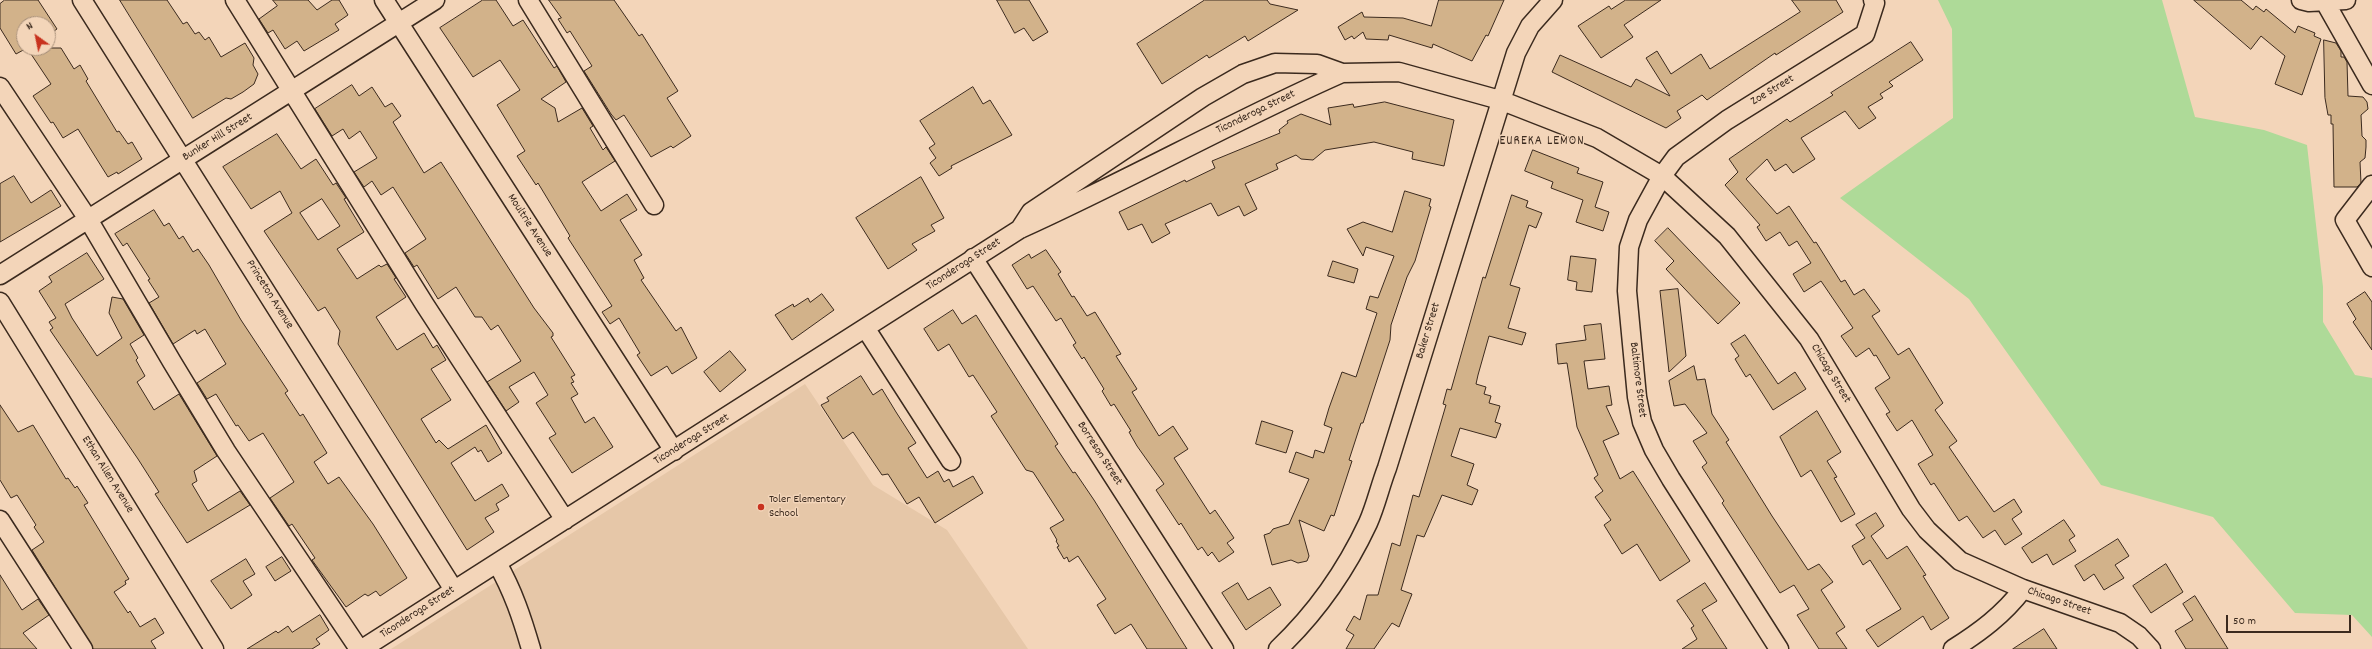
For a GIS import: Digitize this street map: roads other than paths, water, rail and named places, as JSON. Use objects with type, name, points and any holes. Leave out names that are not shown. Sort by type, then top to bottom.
[{"type":"street","name":"Princeton Avenue","points":[[82,0],[454,590]]},
{"type":"street","points":[[235,0],[293,90],[425,305],[565,520]]},
{"type":"street","name":"Moultrie Avenue","points":[[384,0],[674,451]]},
{"type":"street","name":"Bunker Hill Street","points":[[0,275],[435,0]]},
{"type":"street","points":[[528,0],[654,206]]},
{"type":"street","name":"Baker Street","points":[[1278,649],[1297,632],[1339,576],[1368,522],[1389,460],[1500,100],[1516,53],[1526,33],[1554,0]]},
{"type":"street","points":[[2301,0],[2309,2],[2346,0]]},
{"type":"street","name":"Zoe Street","points":[[1662,176],[1676,156],[1726,120],[1865,34],[1874,1]]},
{"type":"street","points":[[2325,2],[2372,85]]},
{"type":"street","name":"Ticonderoga Street","points":[[1020,229],[1031,212],[1243,74],[1275,63],[1317,64],[1342,73],[1399,72],[1500,100]]},
{"type":"street","name":"Ticonderoga Street","points":[[362,649],[866,329],[973,258],[1020,229],[1062,210],[1194,142],[1342,73]]},
{"type":"street","points":[[0,87],[88,219],[172,362],[226,450],[359,649]]},
{"type":"street","name":"Chicago Street","points":[[1500,100],[1597,138],[1662,176],[1727,236],[1809,339],[1911,509],[1927,530],[1960,561],[2023,589],[2120,623],[2139,636],[2151,649]]},
{"type":"street","name":"Baltimore Street","points":[[1662,176],[1638,220],[1629,247],[1627,291],[1637,397],[1642,422],[1654,450],[1671,479],[1779,649]]},
{"type":"street","points":[[2372,185],[2345,220],[2372,266]]},
{"type":"street","name":"Borreson Street","points":[[973,258],[1224,649]]},
{"type":"street","name":"Ethan Allen Avenue","points":[[0,302],[214,649]]},
{"type":"street","points":[[866,329],[951,461]]},
{"type":"street","points":[[0,520],[83,649]]},
{"type":"street","points":[[497,563],[509,583],[525,623],[531,649]]},
{"type":"street","points":[[1953,649],[1988,626],[2010,606],[2023,589]]},
{"type":"place","name":"Toler Elementary School","points":[[761,507]]},
{"type":"district","name":"EUREKA LEMON","points":[[1542,142]]}]
